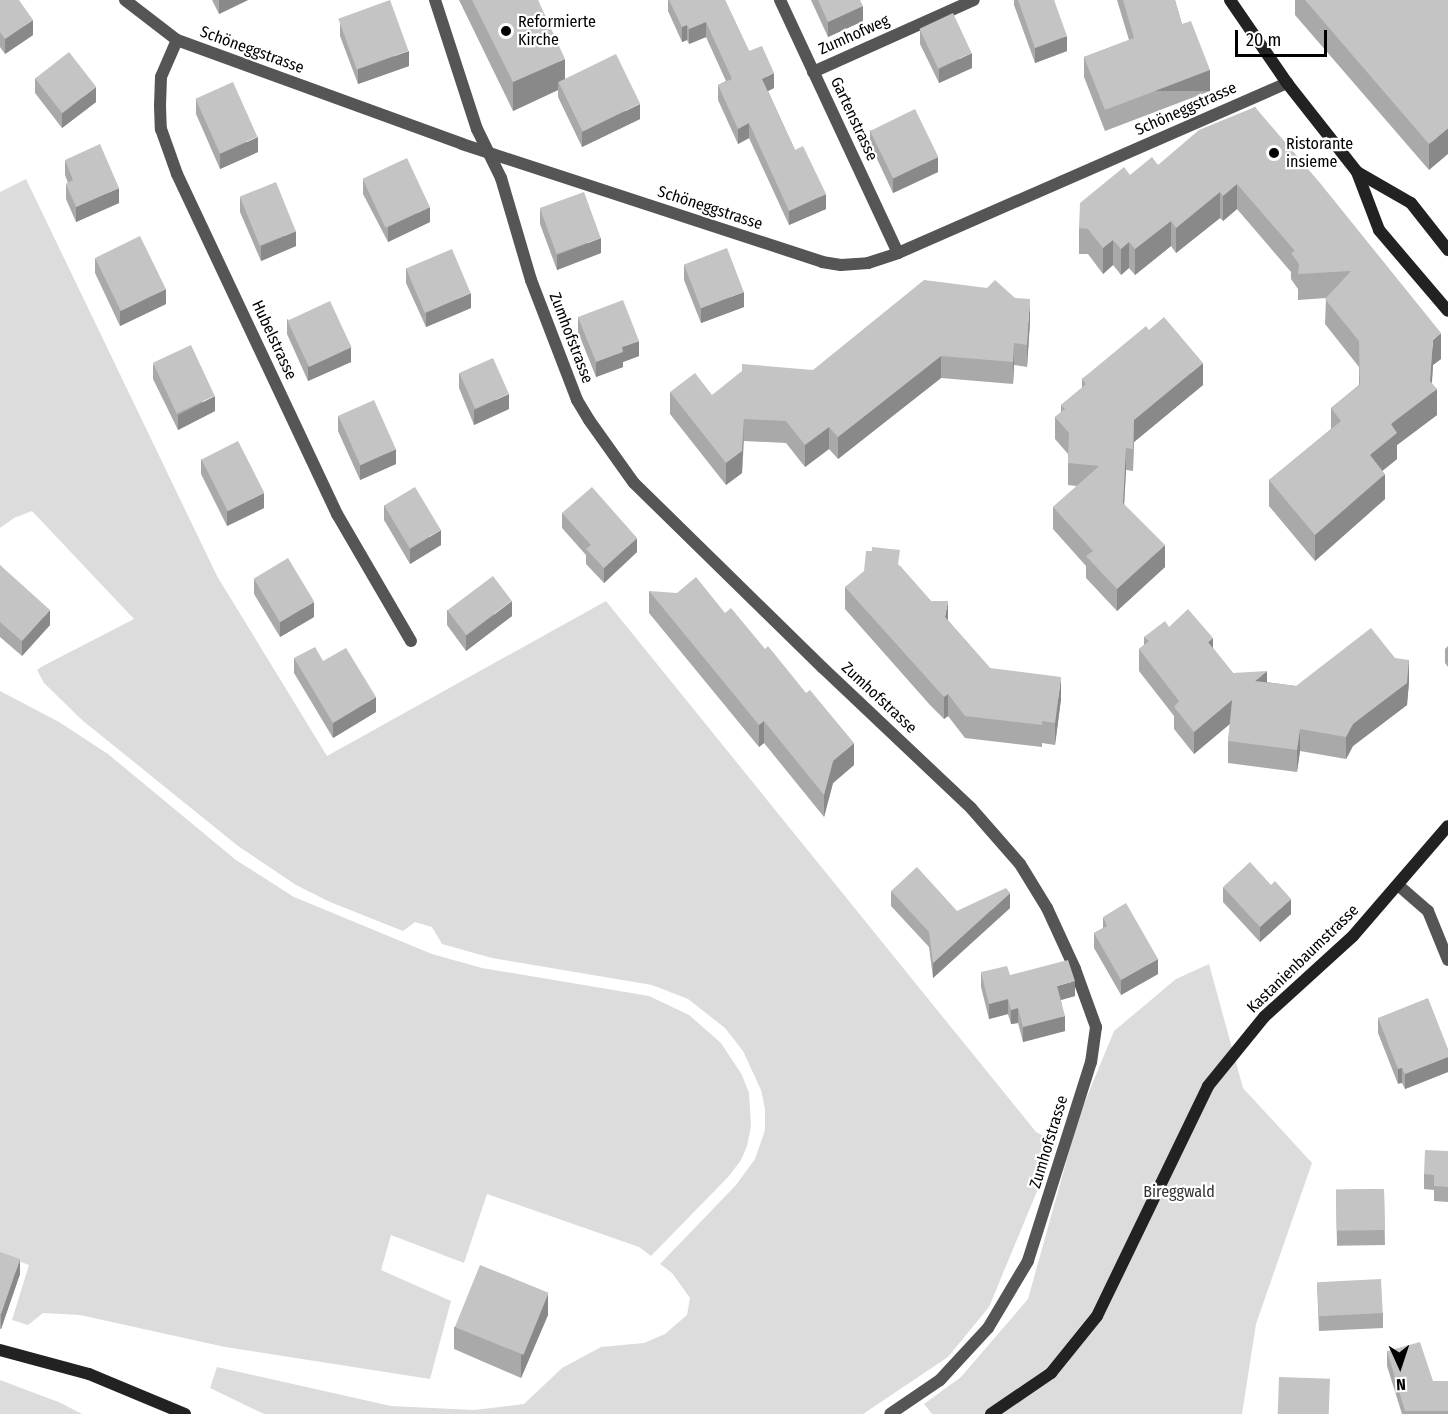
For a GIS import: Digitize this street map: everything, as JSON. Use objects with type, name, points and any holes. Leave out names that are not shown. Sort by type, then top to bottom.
[{"type":"street","name":"Schöneggstrasse","points":[[125,0],[177,40],[462,144],[822,262],[868,263],[898,253],[1287,83]]},
{"type":"street","name":"Zumhofstrasse","points":[[435,0],[477,129],[491,152],[501,178],[528,272],[577,400],[589,420],[634,483],[823,668],[971,808],[1020,864],[1047,908],[1076,969],[1096,1027],[1091,1062],[1028,1261],[988,1328],[940,1380],[890,1414]]},
{"type":"street","name":"Gartenstrasse","points":[[780,0],[898,253]]},
{"type":"street","name":"Zumhofweg","points":[[813,72],[974,0]]},
{"type":"street","points":[[1230,0],[1287,83],[1357,172],[1379,230],[1448,311]]},
{"type":"street","name":"Hubelstrasse","points":[[177,40],[161,77],[160,106],[161,129],[177,174],[337,514],[411,641]]},
{"type":"street","points":[[1357,172],[1411,203],[1448,250]]},
{"type":"street","name":"Kastanienbaumstrasse","points":[[991,1414],[1051,1373],[1097,1316],[1208,1086],[1264,1017],[1353,936],[1448,826]]},
{"type":"street","points":[[1398,885],[1428,911],[1448,960]]},
{"type":"street","points":[[0,1350],[89,1374],[185,1414]]},
{"type":"green space","points":[[26,179],[217,576],[327,756],[606,601],[1036,1132],[1057,1143],[989,1307],[948,1357],[863,1414],[264,1414],[210,1388],[217,1367],[391,1406],[474,1410],[524,1404],[562,1368],[601,1347],[644,1343],[665,1334],[687,1315],[690,1298],[672,1273],[660,1264],[736,1185],[755,1159],[765,1130],[765,1109],[761,1090],[743,1051],[725,1028],[688,999],[652,985],[492,958],[442,944],[432,927],[415,922],[403,931],[330,902],[296,885],[238,846],[82,720],[44,683],[37,670],[41,667],[134,619],[32,511],[14,518],[0,528],[0,192]]},
{"type":"green space","points":[[0,691],[59,722],[108,754],[236,860],[294,897],[432,954],[482,968],[649,996],[689,1015],[721,1043],[742,1075],[749,1093],[751,1126],[747,1146],[741,1160],[729,1176],[651,1256],[639,1247],[487,1194],[464,1263],[391,1235],[381,1270],[451,1301],[430,1379],[225,1347],[80,1315],[43,1313],[28,1325],[12,1320],[29,1265],[0,1254]]},
{"type":"green space","name":"Bireggwald","points":[[1209,964],[1243,1088],[1312,1163],[1256,1324],[1242,1414],[932,1414],[924,1404],[961,1377],[1028,1299],[1079,1116],[1114,1031],[1176,979]]},
{"type":"green space","points":[[0,1380],[61,1403],[82,1414],[0,1414]]},
{"type":"building","points":[[0,0],[19,0],[33,20],[5,39],[0,32]]},
{"type":"building","points":[[390,0],[408,51],[357,70],[338,19]]},
{"type":"building","name":"Reformierte Kirche","points":[[472,0],[538,0],[565,59],[513,82]]},
{"type":"building","points":[[669,0],[725,0],[749,51],[762,46],[774,73],[762,79],[795,150],[803,146],[826,194],[789,211],[749,123],[738,129],[718,85],[732,79],[706,22],[689,29],[687,25],[682,27]]},
{"type":"building","points":[[818,0],[860,0],[863,6],[828,22]]},
{"type":"building","points":[[1018,0],[1054,0],[1067,36],[1035,48]]},
{"type":"building","points":[[1123,0],[1175,0],[1182,24],[1191,21],[1210,70],[1105,110],[1084,57],[1134,38]]},
{"type":"building","points":[[1305,0],[1448,0],[1448,128],[1429,144]]},
{"type":"building","points":[[953,13],[972,53],[938,69],[919,29]]},
{"type":"building","points":[[69,52],[96,87],[62,113],[35,78]]},
{"type":"building","points":[[616,54],[640,103],[583,131],[558,82]]},
{"type":"building","points":[[233,82],[257,137],[220,153],[196,99]]},
{"type":"building","points":[[1255,107],[1320,183],[1441,333],[1433,340],[1430,381],[1437,389],[1391,424],[1397,433],[1370,455],[1385,474],[1315,535],[1269,480],[1341,421],[1331,408],[1360,385],[1359,341],[1325,299],[1351,271],[1298,274],[1299,264],[1291,253],[1295,251],[1237,184],[1223,196],[1220,192],[1176,228],[1171,221],[1135,249],[1129,242],[1121,249],[1113,240],[1103,248],[1088,229],[1079,228],[1080,203],[1124,167],[1130,175],[1152,157],[1158,165],[1199,130]]},
{"type":"building","points":[[915,109],[938,157],[893,179],[870,131]]},
{"type":"building","points":[[100,144],[119,188],[76,207],[66,184],[73,180],[65,160]]},
{"type":"building","points":[[407,158],[430,207],[385,228],[363,179]]},
{"type":"building","points":[[276,182],[296,231],[260,246],[240,197]]},
{"type":"building","points":[[584,192],[601,238],[557,254],[540,208]]},
{"type":"building","points":[[140,236],[166,289],[121,311],[95,258]]},
{"type":"building","points":[[727,248],[744,292],[701,308],[684,264]]},
{"type":"building","points":[[452,249],[471,293],[425,313],[406,269]]},
{"type":"building","points":[[924,280],[987,288],[995,280],[1015,298],[1030,299],[1027,345],[1014,343],[1013,362],[941,356],[838,437],[829,427],[805,445],[786,421],[744,419],[742,451],[726,463],[670,392],[695,373],[712,395],[742,371],[742,364],[813,370]]},
{"type":"building","points":[[623,300],[639,341],[622,347],[623,352],[596,362],[578,317]]},
{"type":"building","points":[[330,301],[352,347],[309,367],[287,321]]},
{"type":"building","points":[[1164,317],[1203,363],[1134,420],[1133,449],[1126,448],[1123,503],[1165,545],[1117,589],[1086,556],[1093,551],[1053,507],[1099,466],[1068,463],[1069,433],[1055,417],[1065,409],[1061,405],[1086,384],[1082,379],[1146,326],[1149,330]]},
{"type":"building","points":[[191,345],[215,396],[177,414],[153,363]]},
{"type":"building","points":[[493,358],[509,394],[475,409],[459,373]]},
{"type":"building","points":[[374,400],[396,449],[360,465],[338,416]]},
{"type":"building","points":[[238,441],[264,493],[228,511],[201,460]]},
{"type":"building","points":[[415,487],[441,530],[410,548],[384,506]]},
{"type":"building","points":[[592,487],[637,538],[604,568],[586,549],[591,545],[562,513]]},
{"type":"building","points":[[872,547],[900,550],[898,564],[931,601],[948,601],[945,617],[990,668],[1061,677],[1055,723],[1042,721],[1042,725],[965,716],[948,694],[944,697],[845,587],[864,571],[866,551],[872,551]]},
{"type":"building","points":[[288,558],[314,602],[280,622],[254,579]]},
{"type":"building","points":[[0,565],[50,610],[22,641],[0,622]]},
{"type":"building","points":[[493,576],[512,601],[466,635],[447,610]]},
{"type":"building","points":[[696,577],[725,613],[731,608],[765,649],[768,646],[806,693],[810,690],[854,743],[833,761],[824,795],[764,721],[759,725],[649,591],[677,593]]},
{"type":"building","points":[[1188,609],[1213,638],[1208,642],[1233,673],[1267,671],[1255,681],[1296,686],[1371,628],[1395,658],[1409,660],[1407,683],[1353,724],[1346,737],[1300,729],[1297,750],[1228,741],[1232,700],[1194,732],[1174,707],[1179,701],[1139,649],[1149,641],[1144,637],[1165,621],[1169,627]]},
{"type":"building","points":[[315,647],[323,661],[346,648],[376,697],[333,723],[294,658]]},
{"type":"building","points":[[1250,862],[1271,885],[1275,881],[1291,899],[1260,927],[1223,887]]},
{"type":"building","points":[[917,867],[957,911],[1006,888],[1010,893],[933,963],[929,932],[891,891]]},
{"type":"building","points":[[1126,903],[1158,959],[1121,980],[1094,933],[1107,926],[1103,917]]},
{"type":"building","points":[[1068,960],[1075,981],[1057,986],[1065,1016],[1023,1027],[1018,1008],[1011,1010],[1008,999],[989,1004],[981,972],[1007,966],[1010,975]]},
{"type":"building","points":[[1428,998],[1448,1049],[1448,1057],[1405,1074],[1402,1068],[1398,1069],[1378,1018]]},
{"type":"building","points":[[1425,1150],[1448,1151],[1448,1187],[1434,1186],[1434,1175],[1424,1174]]},
{"type":"building","points":[[1384,1189],[1385,1230],[1337,1231],[1336,1190]]},
{"type":"building","points":[[0,1252],[20,1259],[1,1314],[0,1314]]},
{"type":"building","points":[[480,1265],[549,1293],[524,1355],[455,1327]]},
{"type":"building","points":[[1381,1279],[1383,1313],[1319,1316],[1317,1282]]},
{"type":"building","points":[[1420,1342],[1433,1381],[1448,1381],[1448,1411],[1405,1411],[1387,1351]]},
{"type":"building","points":[[1279,1377],[1330,1379],[1329,1414],[1278,1414]]},
{"type":"place","name":"Reformierte Kirche","points":[[506,31]]},
{"type":"place","name":"Ristorante insieme","points":[[1274,153]]}]
